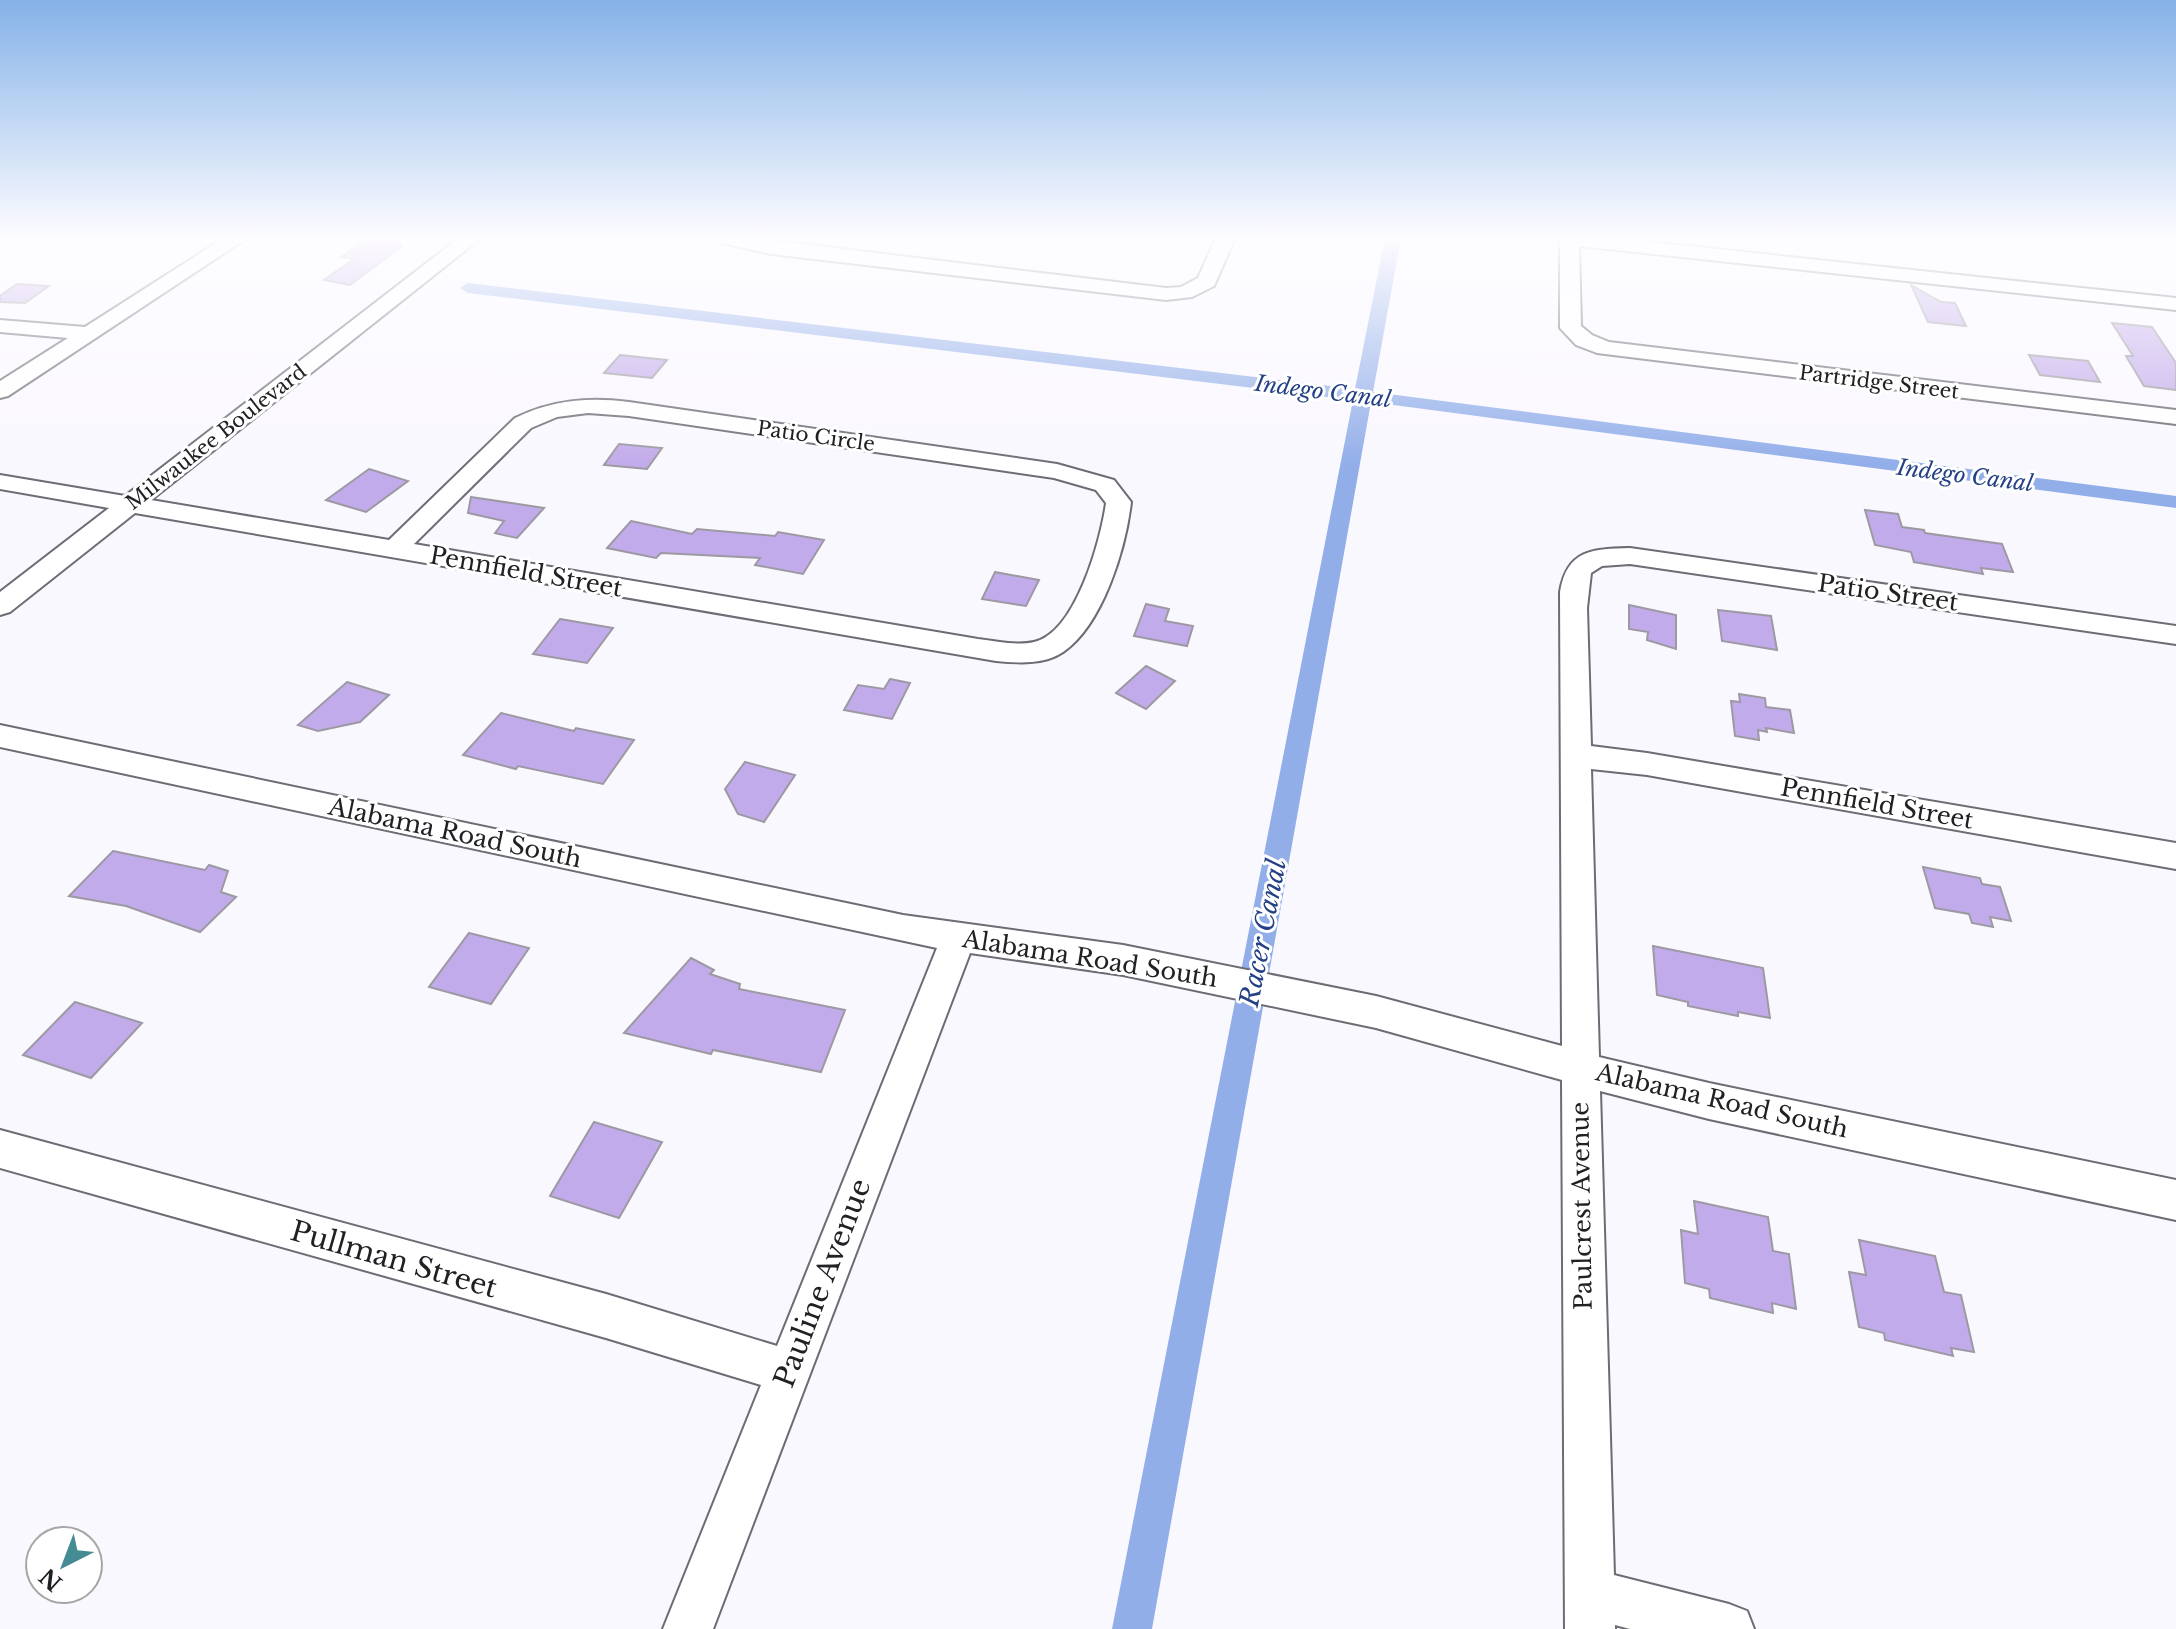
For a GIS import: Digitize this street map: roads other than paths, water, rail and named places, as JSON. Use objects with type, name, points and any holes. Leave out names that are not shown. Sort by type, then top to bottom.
[{"type":"street","points":[[0,391],[117,314]]},
{"type":"street","name":"Milwaukee Boulevard","points":[[0,606],[374,314]]},
{"type":"street","name":"Partridge Street","points":[[1569,314],[1571,328],[1584,340],[1627,352],[2176,417]]},
{"type":"street","points":[[0,326],[87,333]]},
{"type":"street","name":"Patio Circle","points":[[396,548],[523,423],[542,412],[562,406],[629,409],[1034,467],[1085,476],[1105,485],[1119,502],[1118,515],[1084,608],[1076,625],[1052,646]]},
{"type":"street","name":"Pennfield Street","points":[[0,482],[978,649],[1029,653],[1052,646]]},
{"type":"street","name":"Patio Street","points":[[1601,557],[1630,556],[2176,635]]},
{"type":"street","name":"Paulcrest Avenue","points":[[1589,1612],[1573,580],[1581,565],[1601,557]]},
{"type":"street","name":"Alabama Road South","points":[[0,736],[888,925],[1123,960],[1317,1000],[1443,1028],[1579,1068],[1709,1101],[2176,1200]]},
{"type":"street","name":"Pennfield Street","points":[[1578,756],[1647,764],[2176,856]]},
{"type":"street","name":"Pauline Avenue","points":[[688,1629],[959,937]]},
{"type":"street","name":"Pullman Street","points":[[0,1149],[606,1316],[787,1371]]},
{"type":"street","points":[[1589,1612],[1729,1629]]},
{"type":"waterway","name":"Indego Canal","points":[[684,314],[1363,396]]},
{"type":"waterway","name":"Racer Canal","points":[[1363,396],[1379,314]]},
{"type":"waterway","name":"Racer Canal","points":[[1132,1629],[1363,396]]},
{"type":"waterway","name":"Indego Canal","points":[[1363,396],[2176,502]]}]
